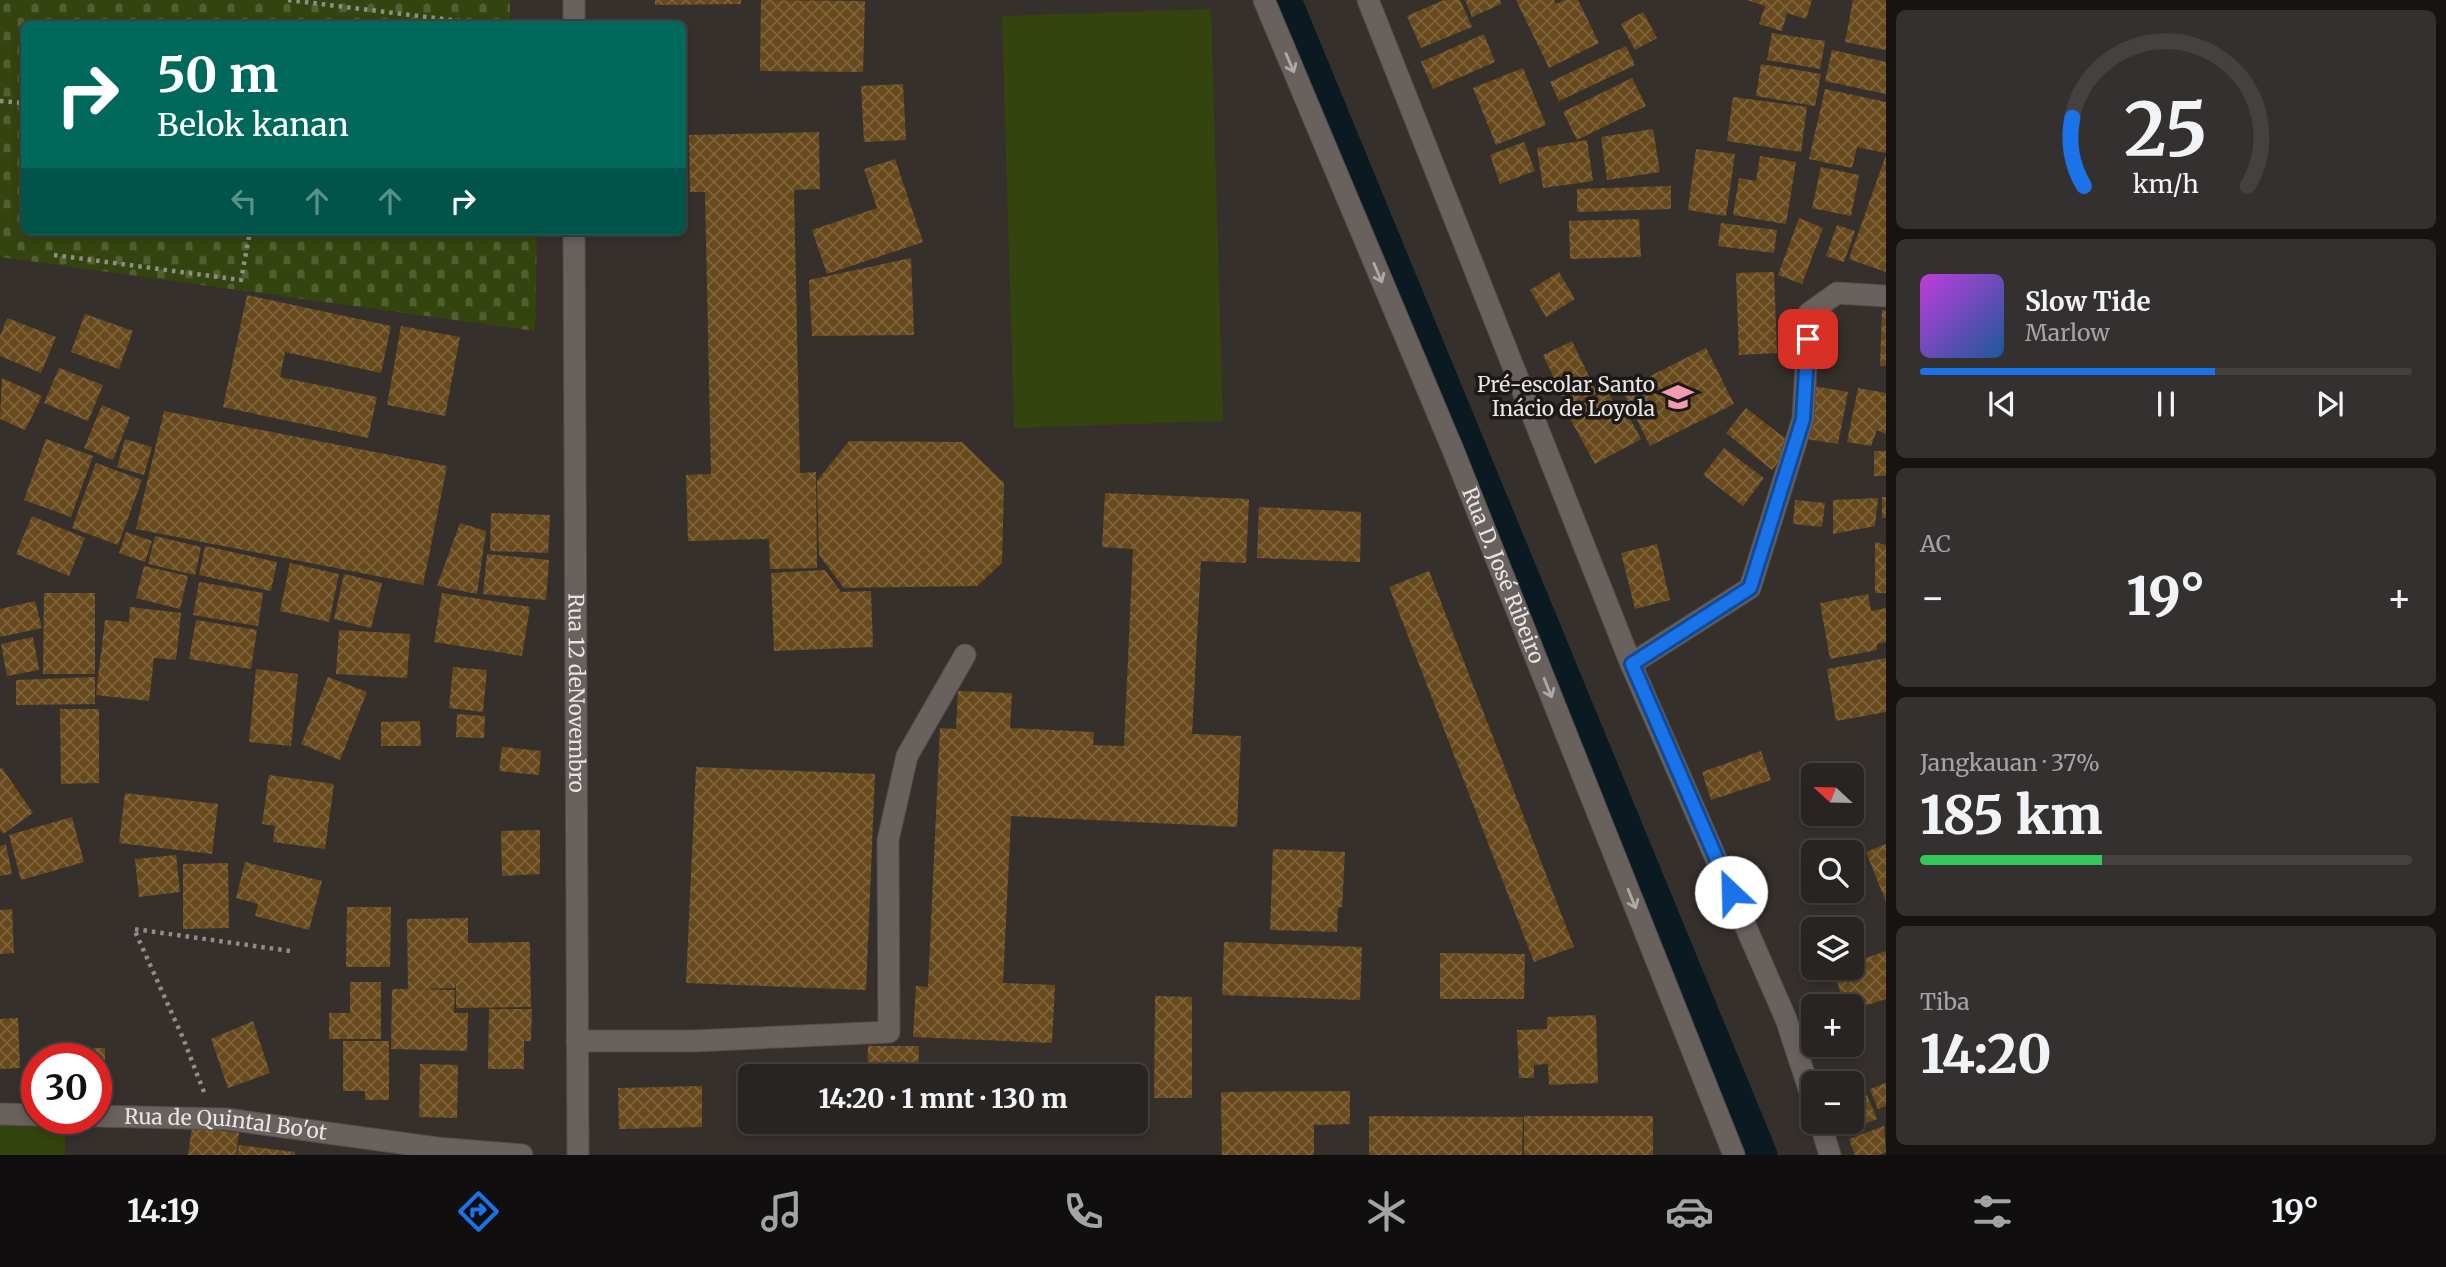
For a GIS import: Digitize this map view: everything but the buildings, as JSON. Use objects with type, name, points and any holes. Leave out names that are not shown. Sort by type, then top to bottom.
[{"type":"street","points":[[574,21],[575,0]]},
{"type":"street","name":"Rua D. José Ribeiro","points":[[1264,0],[1453,450],[1734,1155]]},
{"type":"street","points":[[1368,0],[1632,664],[1786,1019],[1803,1071]]},
{"type":"street","name":"Rua 12 deNovembro","points":[[575,235],[578,1155]]},
{"type":"street","points":[[1632,664],[1750,588],[1803,419],[1809,313],[1837,293],[1886,296]]},
{"type":"street","points":[[577,1041],[694,1041],[888,1032],[888,840],[907,756],[965,655]]},
{"type":"street","points":[[0,1114],[21,1115]]},
{"type":"street","name":"Rua de Quintal Bo'ot","points":[[112,1116],[226,1119],[437,1148],[522,1155]]},
{"type":"street","points":[[1824,1134],[1830,1155]]},
{"type":"path","points":[[288,0],[460,21]]},
{"type":"path","points":[[0,101],[21,103]]},
{"type":"path","points":[[54,255],[241,280],[249,235]]},
{"type":"path","points":[[226,1119],[202,1090],[183,1038],[134,929],[290,951]]},
{"type":"green space","points":[[0,0],[510,0],[510,21],[21,21],[21,235],[537,235],[535,331],[0,257]]},
{"type":"green space","points":[[1211,9],[1223,421],[1014,428],[1002,16]]},
{"type":"green space","points":[[0,1122],[21,1122],[21,1134],[65,1134],[65,1155],[0,1155]]},
{"type":"waterway","points":[[1285,0],[1761,1155]]},
{"type":"place","name":"Pré-escolar Santo Inácio de Loyola","points":[[1678,397]]},
{"type":"route","points":[[1731,892],[1632,664],[1750,588],[1803,419],[1808,339]]}]
